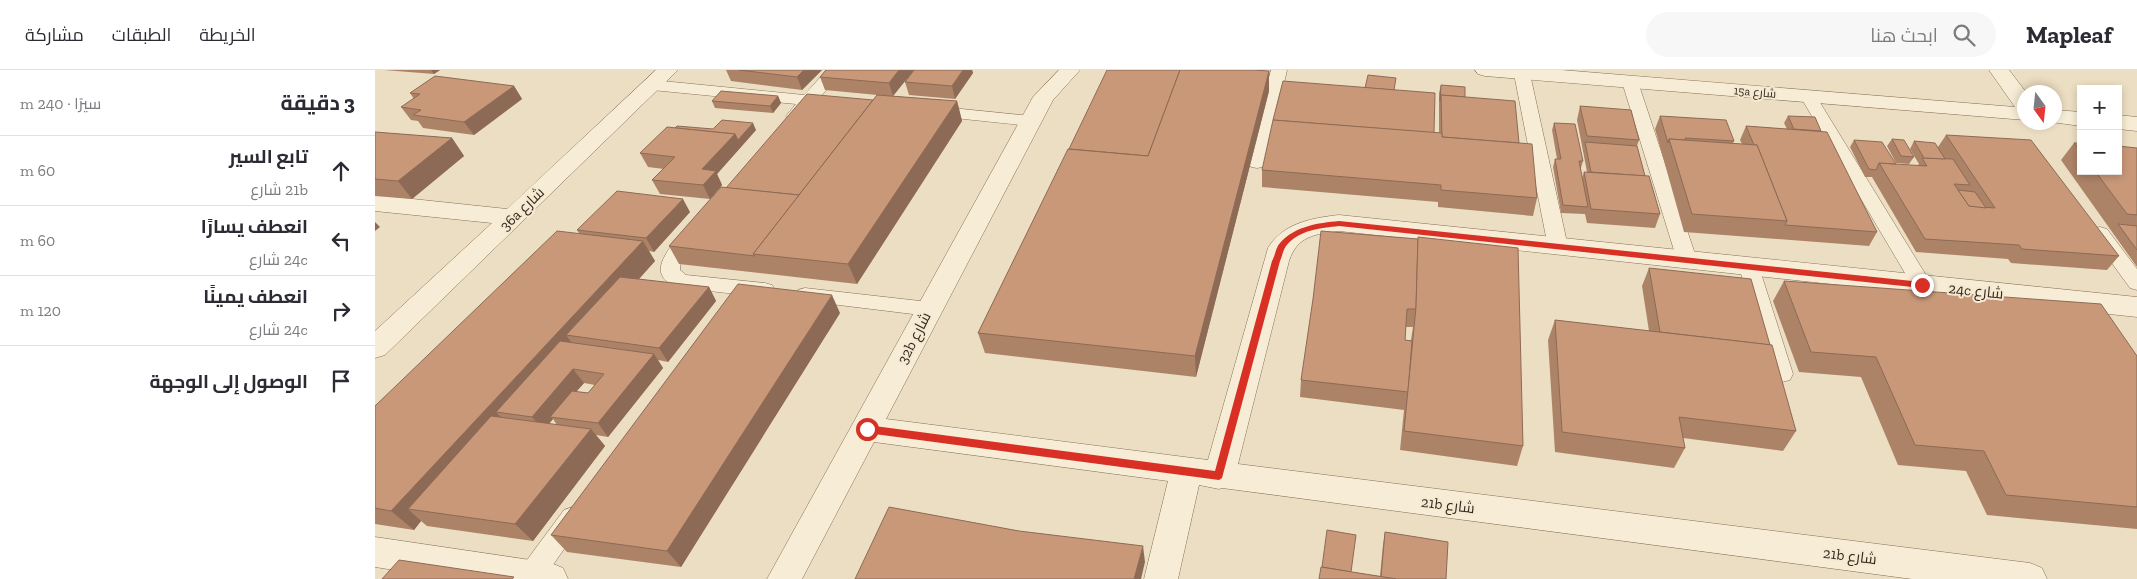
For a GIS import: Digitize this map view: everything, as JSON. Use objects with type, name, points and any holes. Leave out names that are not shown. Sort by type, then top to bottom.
[{"type":"street","name":"32b شارع","points":[[784,579],[867,429],[929,309],[1037,109],[1051,70]]},
{"type":"street","name":"32b شارع","points":[[1037,109],[1070,70]]},
{"type":"street","name":"15a شارع","points":[[1485,70],[2017,113]]},
{"type":"street","points":[[1999,70],[2017,95]]},
{"type":"street","name":"36a شارع","points":[[375,348],[660,77]]},
{"type":"street","points":[[2062,118],[2077,119]]},
{"type":"street","points":[[2122,122],[2137,124]]},
{"type":"street","points":[[375,203],[513,217]]},
{"type":"street","name":"24c شارع","points":[[1219,476],[1276,261],[1283,245],[1300,231],[1319,225],[1339,223],[2137,307]]},
{"type":"street","name":"21b شارع","points":[[867,429],[1187,470],[1219,476],[2030,579]]},
{"type":"street","points":[[1161,579],[1187,470]]},
{"type":"street","points":[[375,552],[406,568],[541,577]]},
{"type":"lane","points":[[783,129],[835,70]]},
{"type":"lane","points":[[1257,163],[1279,70]]},
{"type":"lane","points":[[1522,74],[1559,247]]},
{"type":"lane","points":[[660,77],[837,103]]},
{"type":"lane","points":[[1630,82],[1687,260]]},
{"type":"lane","points":[[1808,96],[1922,285]]},
{"type":"lane","points":[[915,110],[1037,109]]},
{"type":"lane","points":[[706,217],[671,258],[670,272],[681,281],[740,296],[929,309]]},
{"type":"lane","points":[[2090,220],[2137,283]]},
{"type":"lane","points":[[1749,267],[1781,374]]},
{"type":"lane","points":[[2094,303],[2109,326]]},
{"type":"lane","points":[[541,577],[584,504]]},
{"type":"building","points":[[739,70],[804,70],[797,77]]},
{"type":"building","points":[[826,70],[899,70],[889,83],[820,77]]},
{"type":"building","points":[[914,70],[963,70],[952,86],[905,82]]},
{"type":"building","points":[[1107,70],[1180,70],[1148,156],[1069,149]]},
{"type":"building","points":[[1180,70],[1269,71],[1195,356],[978,333],[1068,149],[1148,156]]},
{"type":"building","points":[[1368,75],[1396,78],[1394,90],[1365,88]]},
{"type":"building","points":[[435,76],[514,86],[464,122],[413,115],[421,110],[401,107],[420,94],[410,93]]},
{"type":"building","points":[[1283,81],[1435,93],[1434,133],[1273,120]]},
{"type":"building","points":[[1441,85],[1465,87],[1465,97],[1441,95],[1440,101]]},
{"type":"building","points":[[721,91],[778,96],[770,106],[712,101]]},
{"type":"building","points":[[807,94],[873,100],[799,195],[726,188]]},
{"type":"building","points":[[877,95],[957,101],[848,264],[753,254]]},
{"type":"building","points":[[1441,95],[1515,101],[1519,143],[1442,137]]},
{"type":"building","points":[[1580,106],[1631,110],[1639,140],[1587,136]]},
{"type":"building","points":[[1660,116],[1726,120],[1734,141],[1685,138],[1686,140],[1669,139],[1668,143]]},
{"type":"building","points":[[1788,116],[1815,117],[1821,131],[1794,129]]},
{"type":"building","points":[[722,120],[753,123],[738,140],[735,134],[675,128],[677,126],[713,129]]},
{"type":"building","points":[[1273,120],[1442,133],[1442,137],[1532,144],[1537,198],[1441,190],[1441,185],[1262,170]]},
{"type":"building","points":[[1554,123],[1575,124],[1583,161],[1579,161],[1588,207],[1563,205],[1555,159],[1561,159]]},
{"type":"building","points":[[1746,126],[1827,132],[1877,232],[1785,225],[1787,221],[1757,145],[1754,145]]},
{"type":"building","points":[[667,127],[735,134],[702,169],[716,171],[703,185],[652,180],[675,157],[640,153]]},
{"type":"building","points":[[375,132],[452,138],[398,181],[375,179]]},
{"type":"building","points":[[1946,135],[2031,140],[2119,256],[2022,249],[2019,245],[1925,239],[1879,163],[1927,166],[1922,158],[1953,159],[1970,185],[1954,184],[1969,206],[1995,208]]},
{"type":"building","points":[[1669,139],[1757,145],[1787,221],[1692,214]]},
{"type":"building","points":[[1892,139],[1904,140],[1914,157],[1901,156]]},
{"type":"building","points":[[1854,140],[1882,142],[1896,164],[1879,163],[1876,170],[1869,169]]},
{"type":"building","points":[[1914,141],[1935,143],[1945,159],[1924,158]]},
{"type":"building","points":[[1585,142],[1637,146],[1645,176],[1591,172]]},
{"type":"building","points":[[2122,146],[2137,148],[2137,215],[2127,214],[2098,175],[2122,175]]},
{"type":"building","points":[[1584,172],[1649,176],[1660,214],[1591,209]]},
{"type":"building","points":[[721,187],[799,195],[753,254],[755,256],[669,246]]},
{"type":"building","points":[[1958,190],[1975,192],[1986,208],[1969,206]]},
{"type":"building","points":[[617,191],[683,199],[646,238],[577,230]]},
{"type":"building","points":[[2118,224],[2137,226],[2137,250]]},
{"type":"building","points":[[557,231],[643,241],[391,511],[375,508],[375,406]]},
{"type":"building","points":[[1321,231],[1418,239],[1416,309],[1407,309],[1405,340],[1412,341],[1408,392],[1301,380]]},
{"type":"building","points":[[1418,237],[1518,248],[1523,446],[1404,431],[1416,307]]},
{"type":"building","points":[[1649,268],[1751,279],[1770,345],[1660,332]]},
{"type":"building","points":[[620,277],[709,287],[659,348],[566,335]]},
{"type":"building","points":[[1784,281],[2101,304],[2137,356],[2137,507],[2006,495],[1984,451],[1915,445],[1876,357],[1811,352]]},
{"type":"building","points":[[738,284],[832,295],[667,551],[551,535]]},
{"type":"building","points":[[1555,320],[1772,345],[1796,431],[1679,417],[1685,448],[1562,432]]},
{"type":"building","points":[[560,341],[654,354],[598,423],[550,417],[572,391],[588,393],[604,374],[573,369],[532,417],[496,412]]},
{"type":"building","points":[[491,416],[591,429],[515,524],[408,509]]},
{"type":"building","points":[[889,507],[1019,531],[1143,546],[1134,579],[855,579]]},
{"type":"building","points":[[1327,530],[1356,535],[1351,572],[1322,567]]},
{"type":"building","points":[[1385,532],[1448,542],[1446,579],[1396,579],[1381,577]]},
{"type":"building","points":[[399,560],[514,577],[512,579],[382,579]]},
{"type":"building","points":[[1321,567],[1396,579],[1319,579]]},
{"type":"route","points":[[867,429],[1187,470],[1219,476],[1276,261],[1283,245],[1300,231],[1319,225],[1339,223],[1922,285]]}]
